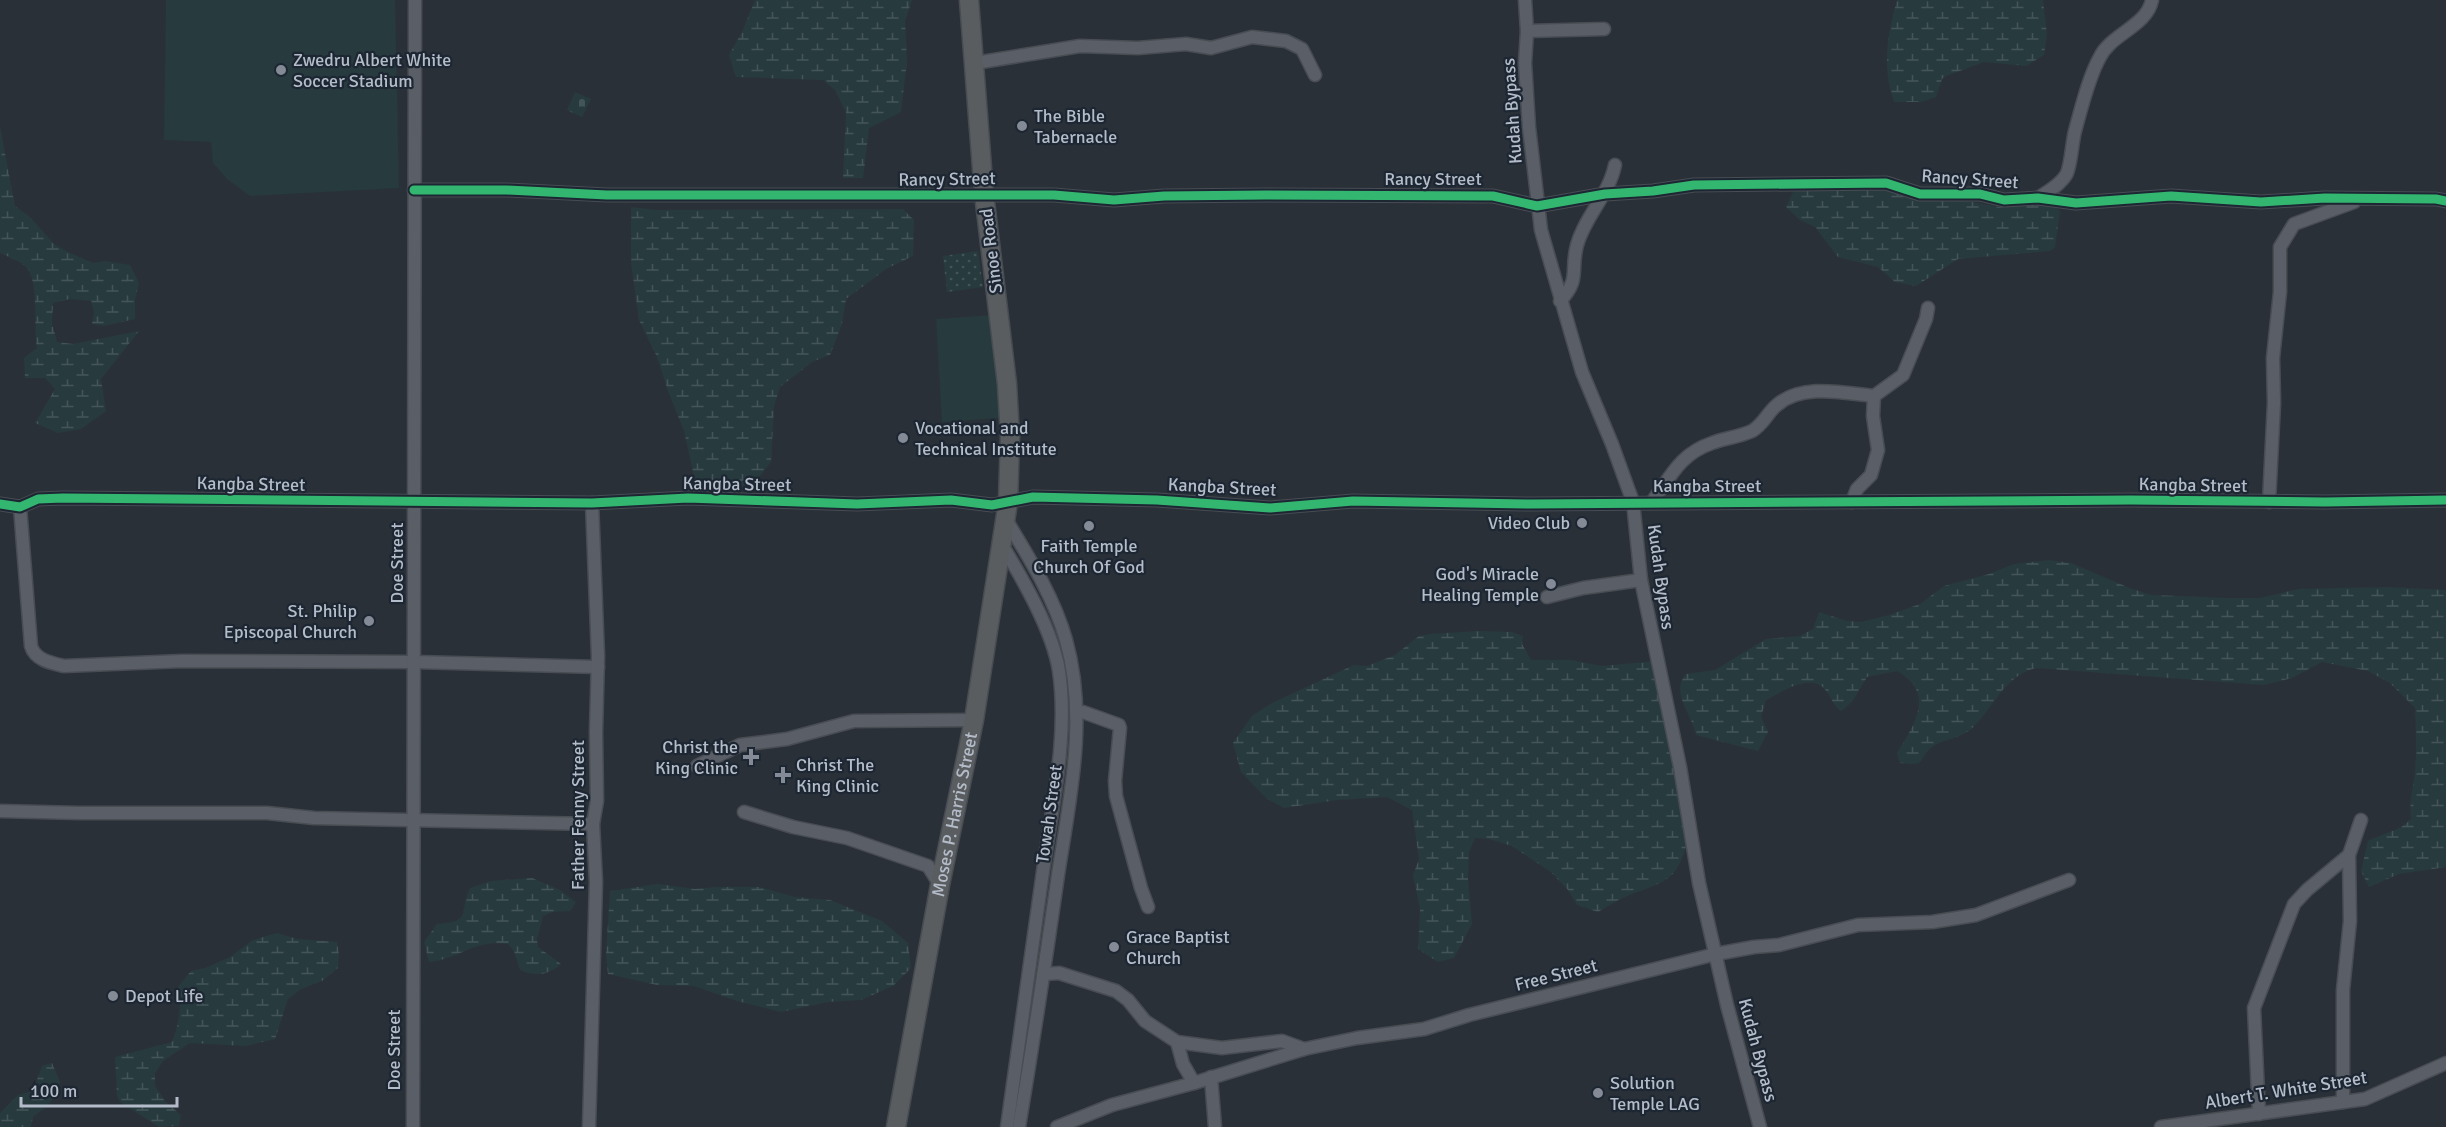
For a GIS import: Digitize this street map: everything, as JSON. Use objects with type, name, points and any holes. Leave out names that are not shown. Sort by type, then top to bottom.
[{"type":"highway","name":"Sinoe Road","points":[[969,0],[984,194],[1007,384],[1010,437],[1006,510]]},
{"type":"highway","name":"Moses P. Harris Street","points":[[896,1127],[940,885],[974,720],[1006,510]]},
{"type":"street","name":"Doe Street","points":[[413,1127],[415,0]]},
{"type":"street","name":"Kudah Bypass","points":[[1525,0],[1527,31],[1525,63],[1541,230],[1582,372],[1633,502],[1641,580],[1680,767],[1699,883],[1727,1005],[1760,1127]]},
{"type":"street","points":[[2038,198],[2066,175],[2070,166],[2069,154],[2075,130],[2101,54],[2146,12],[2151,0]]},
{"type":"street","points":[[1527,31],[1604,29]]},
{"type":"street","points":[[975,63],[1080,46],[1138,48],[1186,44],[1211,48],[1252,37],[1286,41],[1302,50],[1315,75]]},
{"type":"street","points":[[1560,301],[1574,284],[1575,254],[1581,235],[1605,194],[1615,165]]},
{"type":"street","name":"Rancy Street","points":[[414,190],[507,190],[607,195],[984,194],[1054,195],[1114,200],[1164,196],[1493,196],[1537,206],[1605,194],[1653,192],[1694,185],[1886,183],[1920,194],[1980,194],[2004,200],[2038,198],[2076,203],[2171,195],[2260,202],[2325,198],[2446,201]]},
{"type":"street","points":[[2269,502],[2274,403],[2272,358],[2280,292],[2280,247],[2294,224],[2362,200]]},
{"type":"street","points":[[1652,502],[1683,459],[1711,443],[1753,430],[1763,422],[1776,405],[1794,394],[1826,392],[1874,396],[1903,375],[1926,319],[1928,308]]},
{"type":"street","points":[[1852,502],[1857,489],[1871,475],[1878,450],[1873,416],[1874,396]]},
{"type":"street","name":"Kangba Street","points":[[0,504],[20,507],[38,499],[63,498],[592,503],[688,498],[857,504],[951,500],[992,505],[1006,510],[1033,497],[1156,500],[1270,507],[1353,501],[1531,504],[2446,500]]},
{"type":"street","name":"Father Fenny Street","points":[[589,1127],[596,882],[592,824],[597,801],[598,667],[592,503]]},
{"type":"street","points":[[20,507],[31,646],[34,654],[50,663],[64,666],[182,661],[415,662],[598,667]]},
{"type":"street","name":"Towah Street","points":[[1006,510],[1048,594],[1066,640],[1076,694],[1075,758],[1045,974],[1018,1127]]},
{"type":"street","name":"Towah Street","points":[[1001,543],[1020,574],[1051,642],[1059,670],[1061,696],[1058,770],[1006,1127]]},
{"type":"street","points":[[1547,597],[1583,588],[1641,580]]},
{"type":"street","points":[[1083,712],[1119,724],[1116,796],[1148,908]]},
{"type":"street","points":[[698,766],[741,745],[787,739],[854,721],[974,720]]},
{"type":"street","points":[[0,811],[267,813],[314,818],[592,824]]},
{"type":"street","points":[[744,812],[793,827],[847,838],[928,866],[940,885]]},
{"type":"street","points":[[2343,1102],[2343,990],[2350,921],[2349,855],[2361,820]]},
{"type":"street","points":[[2259,1114],[2254,1008],[2294,904],[2307,890],[2349,855]]},
{"type":"street","name":"Free Street","points":[[1057,1127],[1112,1105],[1194,1083],[1304,1049],[1357,1038],[1424,1029],[1469,1015],[1716,954],[1779,945],[1857,925],[1932,922],[1976,915],[2069,880]]},
{"type":"street","points":[[1045,974],[1059,973],[1116,991],[1128,1000],[1145,1021],[1178,1042],[1222,1048],[1282,1041],[1304,1049]]},
{"type":"street","points":[[1178,1042],[1183,1064],[1194,1083]]},
{"type":"street","name":"Albert T. White Street","points":[[2161,1127],[2365,1099],[2446,1063]]},
{"type":"street","points":[[1211,1077],[1215,1127]]},
{"type":"green space","name":"Zwedru Albert White Soccer Stadium","points":[[166,0],[395,0],[399,188],[250,196],[227,179],[213,163],[211,142],[164,140]]},
{"type":"green space","points":[[755,0],[912,0],[905,21],[907,61],[901,112],[869,128],[863,178],[843,178],[846,112],[835,90],[823,80],[736,77],[729,55],[742,32]]},
{"type":"green space","points":[[1897,0],[2043,0],[2047,35],[2044,55],[2026,66],[1984,62],[1946,76],[1942,79],[1936,97],[1921,102],[1894,102],[1888,76],[1887,51]]},
{"type":"green space","points":[[575,92],[591,99],[582,117],[567,110]]},
{"type":"green space","points":[[0,127],[15,206],[30,217],[54,244],[93,263],[105,261],[130,265],[139,283],[135,300],[135,319],[104,326],[92,324],[94,312],[91,301],[70,299],[53,303],[52,323],[57,342],[73,344],[139,331],[101,379],[106,411],[81,429],[58,433],[35,423],[55,389],[45,378],[25,378],[24,358],[37,348],[33,281],[25,266],[0,253]]},
{"type":"green space","points":[[1812,187],[1858,188],[1956,199],[2005,208],[2029,204],[2055,206],[2060,211],[2055,247],[2050,251],[1958,259],[1916,286],[1895,282],[1878,267],[1838,257],[1815,227],[1800,220],[1786,207],[1793,192]]},
{"type":"green space","points":[[631,207],[657,210],[903,209],[914,220],[913,256],[886,269],[846,299],[842,324],[830,355],[812,362],[780,387],[774,406],[771,462],[753,485],[726,487],[696,485],[684,431],[657,357],[639,320],[631,263]]},
{"type":"green space","points":[[978,251],[983,287],[947,292],[943,256]]},
{"type":"green space","points":[[994,315],[1000,418],[942,422],[936,319]]},
{"type":"green space","points":[[2049,560],[2071,563],[2152,595],[2260,598],[2299,589],[2388,587],[2446,590],[2446,867],[2399,874],[2369,887],[2361,871],[2368,841],[2397,829],[2411,819],[2416,755],[2415,708],[2390,683],[2368,671],[2322,662],[2292,678],[2264,685],[2036,668],[2024,672],[2007,686],[1970,730],[1936,744],[1919,763],[1915,764],[1900,763],[1897,753],[1915,720],[1919,699],[1916,689],[1909,680],[1897,671],[1867,677],[1852,702],[1841,711],[1827,692],[1814,683],[1798,685],[1766,700],[1761,717],[1768,732],[1758,751],[1696,735],[1681,696],[1680,688],[1686,674],[1715,670],[1766,639],[1800,636],[1813,629],[1819,612],[1847,621],[1861,622],[1920,604],[1944,586],[1989,574],[2014,564]]},
{"type":"green space","points":[[1478,631],[1512,632],[1523,636],[1522,644],[1531,660],[1571,660],[1602,666],[1656,661],[1688,839],[1679,864],[1668,878],[1598,912],[1577,905],[1568,890],[1552,873],[1512,846],[1489,839],[1475,838],[1469,852],[1468,879],[1472,924],[1454,958],[1438,962],[1418,949],[1420,909],[1413,875],[1419,859],[1412,810],[1387,797],[1337,800],[1284,808],[1267,799],[1241,772],[1233,743],[1252,716],[1272,703],[1354,665],[1367,666],[1395,655],[1419,636]]},
{"type":"green space","points":[[532,878],[560,890],[576,902],[570,911],[553,912],[543,916],[537,940],[538,947],[561,964],[547,973],[526,972],[520,970],[514,951],[508,944],[496,943],[485,944],[429,962],[424,942],[437,924],[449,923],[461,918],[470,888],[491,881]]},
{"type":"green space","points":[[658,884],[695,889],[759,887],[795,897],[830,900],[882,921],[908,943],[911,968],[893,986],[861,1000],[828,1002],[781,1012],[737,1001],[694,986],[657,985],[608,974],[606,955],[610,891]]},
{"type":"green space","points":[[277,933],[297,939],[337,942],[339,955],[338,968],[322,981],[301,989],[288,999],[275,1039],[245,1046],[190,1043],[163,1061],[155,1073],[155,1086],[166,1102],[181,1115],[179,1126],[159,1127],[120,1102],[117,1096],[115,1057],[172,1042],[179,1015],[178,987],[191,971],[205,968],[230,957],[253,940]]},
{"type":"green space","points":[[52,1063],[60,1082],[58,1093],[33,1117],[31,1127],[0,1127],[0,1113],[18,1095],[33,1091],[42,1066]]},
{"type":"cycle path","points":[[414,190],[507,190],[607,195],[1054,195],[1114,200],[1164,196],[1493,196],[1537,206],[1605,194],[1653,191],[1694,185],[1886,183],[1920,194],[1980,194],[2004,200],[2038,198],[2076,203],[2171,196],[2261,202],[2325,198],[2446,201]]},
{"type":"cycle path","points":[[0,504],[20,507],[38,499],[63,498],[592,503],[688,498],[857,504],[951,500],[992,505],[1033,497],[1157,500],[1270,508],[1353,501],[1531,504],[2446,500]]},
{"type":"place","name":"Zwedru Albert White Soccer Stadium","points":[[281,70]]},
{"type":"place","name":"The Bible Tabernacle","points":[[1022,126]]},
{"type":"place","name":"Vocational and Technical Institute","points":[[903,438]]},
{"type":"place","name":"Video Club","points":[[1582,523]]},
{"type":"place","name":"Faith Temple Church Of God","points":[[1089,526]]},
{"type":"place","name":"God's Miracle Healing Temple","points":[[1551,584]]},
{"type":"place","name":"St. Philip Episcopal Church","points":[[369,621]]},
{"type":"place","name":"Christ the King Clinic","points":[[751,757]]},
{"type":"place","name":"Christ The King Clinic","points":[[783,775]]},
{"type":"place","name":"Grace Baptist Church","points":[[1114,947]]},
{"type":"place","name":"Depot Life","points":[[113,996]]},
{"type":"place","name":"Solution Temple LAG","points":[[1598,1093]]}]
